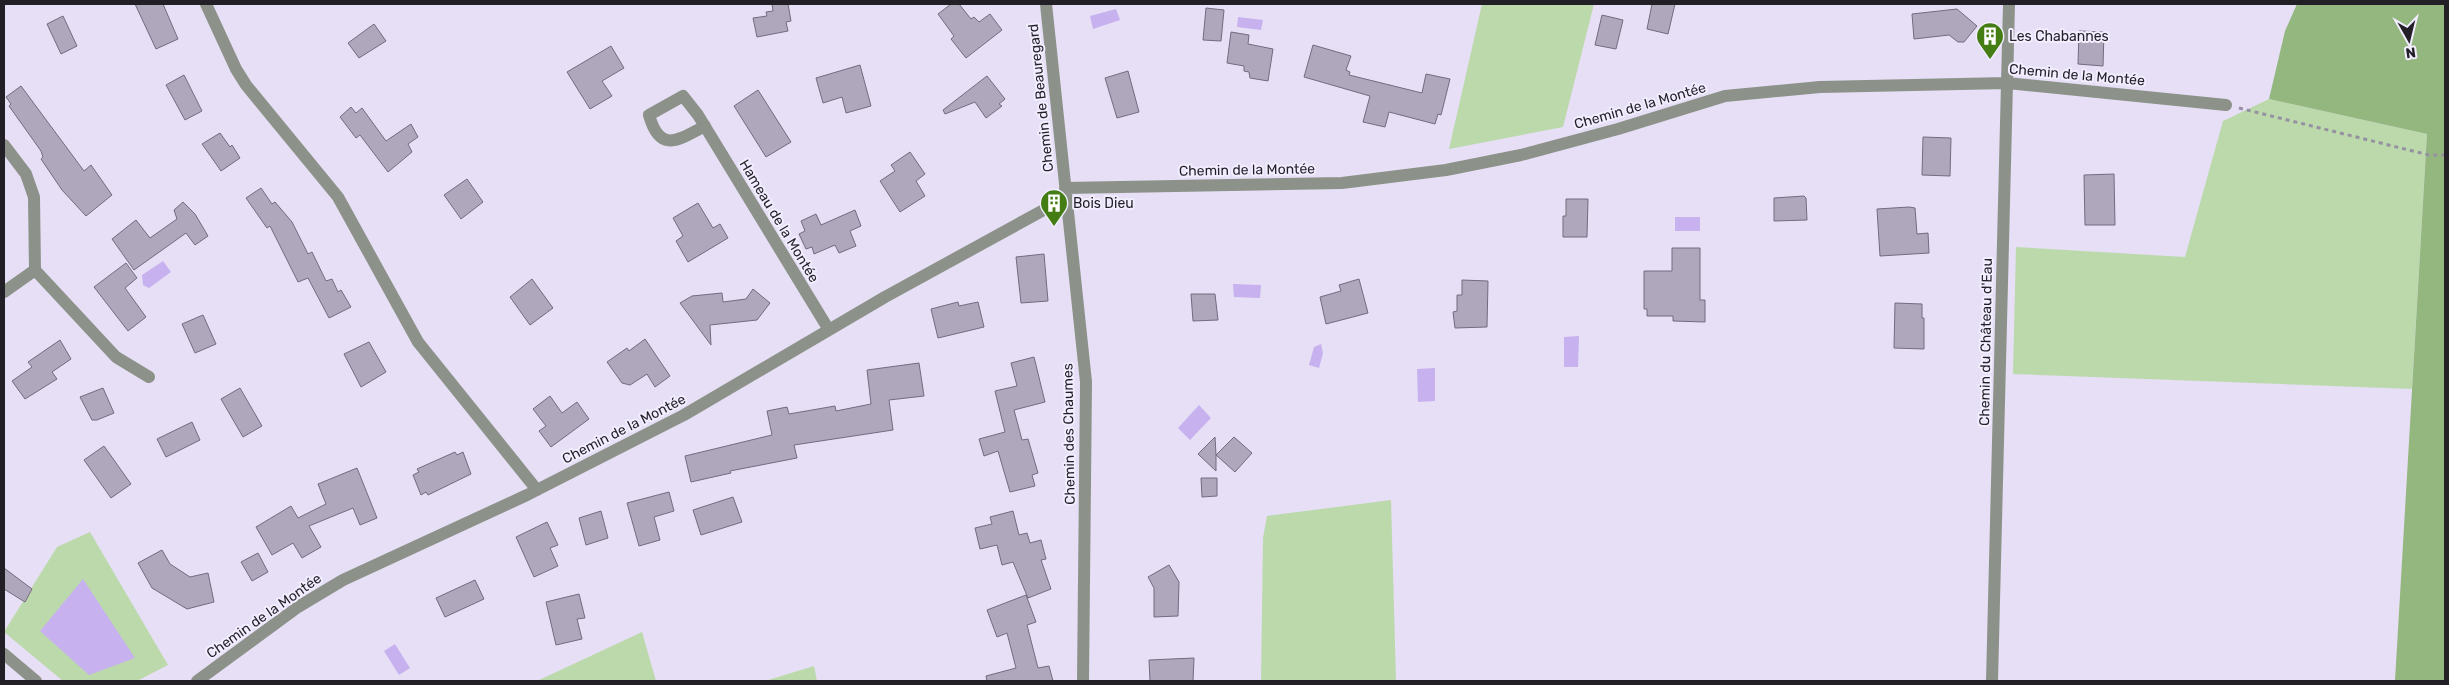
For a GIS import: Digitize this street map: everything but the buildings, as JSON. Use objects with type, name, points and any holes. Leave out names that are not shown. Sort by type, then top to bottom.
[{"type":"street","points":[[206,4],[246,85],[338,197],[418,342],[537,490]]},
{"type":"street","name":"Chemin de Beauregard","points":[[1046,4],[1065,188]]},
{"type":"street","name":"Chemin du Château d'Eau","points":[[1992,681],[2009,4]]},
{"type":"street","name":"Chemin de la Montée","points":[[1065,188],[1342,183],[1446,170],[1521,155],[1618,129],[1725,96],[1820,87],[2007,83],[2226,104]]},
{"type":"street","name":"Hameau de la Montée","points":[[705,126],[829,330]]},
{"type":"street","points":[[4,144],[26,174],[34,198],[35,270],[116,357],[149,377]]},
{"type":"street","name":"Chemin des Chaumes","points":[[1065,188],[1086,382],[1083,681]]},
{"type":"street","name":"Chemin de la Montée","points":[[197,681],[298,607],[342,580],[537,490],[691,411],[885,297],[1051,206],[1067,206]]},
{"type":"street","points":[[4,292],[35,270]]},
{"type":"street","points":[[4,654],[36,681]]},
{"type":"path","points":[[2226,104],[2429,155],[2445,155]]},
{"type":"green space","points":[[1482,4],[1594,4],[1563,127],[1449,149]]},
{"type":"green space","points":[[2297,4],[2445,4],[2445,681],[2395,681],[2427,134],[2269,99],[2285,31]]},
{"type":"green space","points":[[2269,99],[2427,134],[2412,389],[2013,374],[2016,247],[2185,257],[2223,121]]},
{"type":"green space","points":[[1391,500],[1396,681],[1261,681],[1263,538],[1267,516]]},
{"type":"green space","points":[[90,532],[168,665],[137,681],[63,681],[4,632],[57,547]]},
{"type":"green space","points":[[642,632],[656,681],[537,681]]},
{"type":"green space","points":[[814,666],[817,681],[765,681]]},
{"type":"shaded area","points":[[1116,9],[1120,20],[1093,29],[1090,16]]},
{"type":"shaded area","points":[[1238,17],[1263,20],[1261,30],[1237,27]]},
{"type":"shaded area","points":[[1675,217],[1700,217],[1700,231],[1675,231]]},
{"type":"shaded area","points":[[163,261],[171,272],[149,288],[143,285],[142,275]]},
{"type":"shaded area","points":[[1233,284],[1261,285],[1260,298],[1234,297]]},
{"type":"shaded area","points":[[1579,336],[1578,367],[1564,367],[1564,337]]},
{"type":"shaded area","points":[[1321,344],[1323,353],[1319,368],[1309,365],[1314,347]]},
{"type":"shaded area","points":[[1435,368],[1435,401],[1418,402],[1417,369]]},
{"type":"shaded area","points":[[1199,405],[1211,418],[1190,440],[1178,428]]},
{"type":"shaded area","points":[[83,579],[135,658],[89,675],[40,631]]},
{"type":"shaded area","points":[[395,644],[410,668],[399,675],[384,651]]},
{"type":"place","name":"Les Chabannes","points":[[1990,60]]},
{"type":"place","name":"Bois Dieu","points":[[1054,227]]}]
